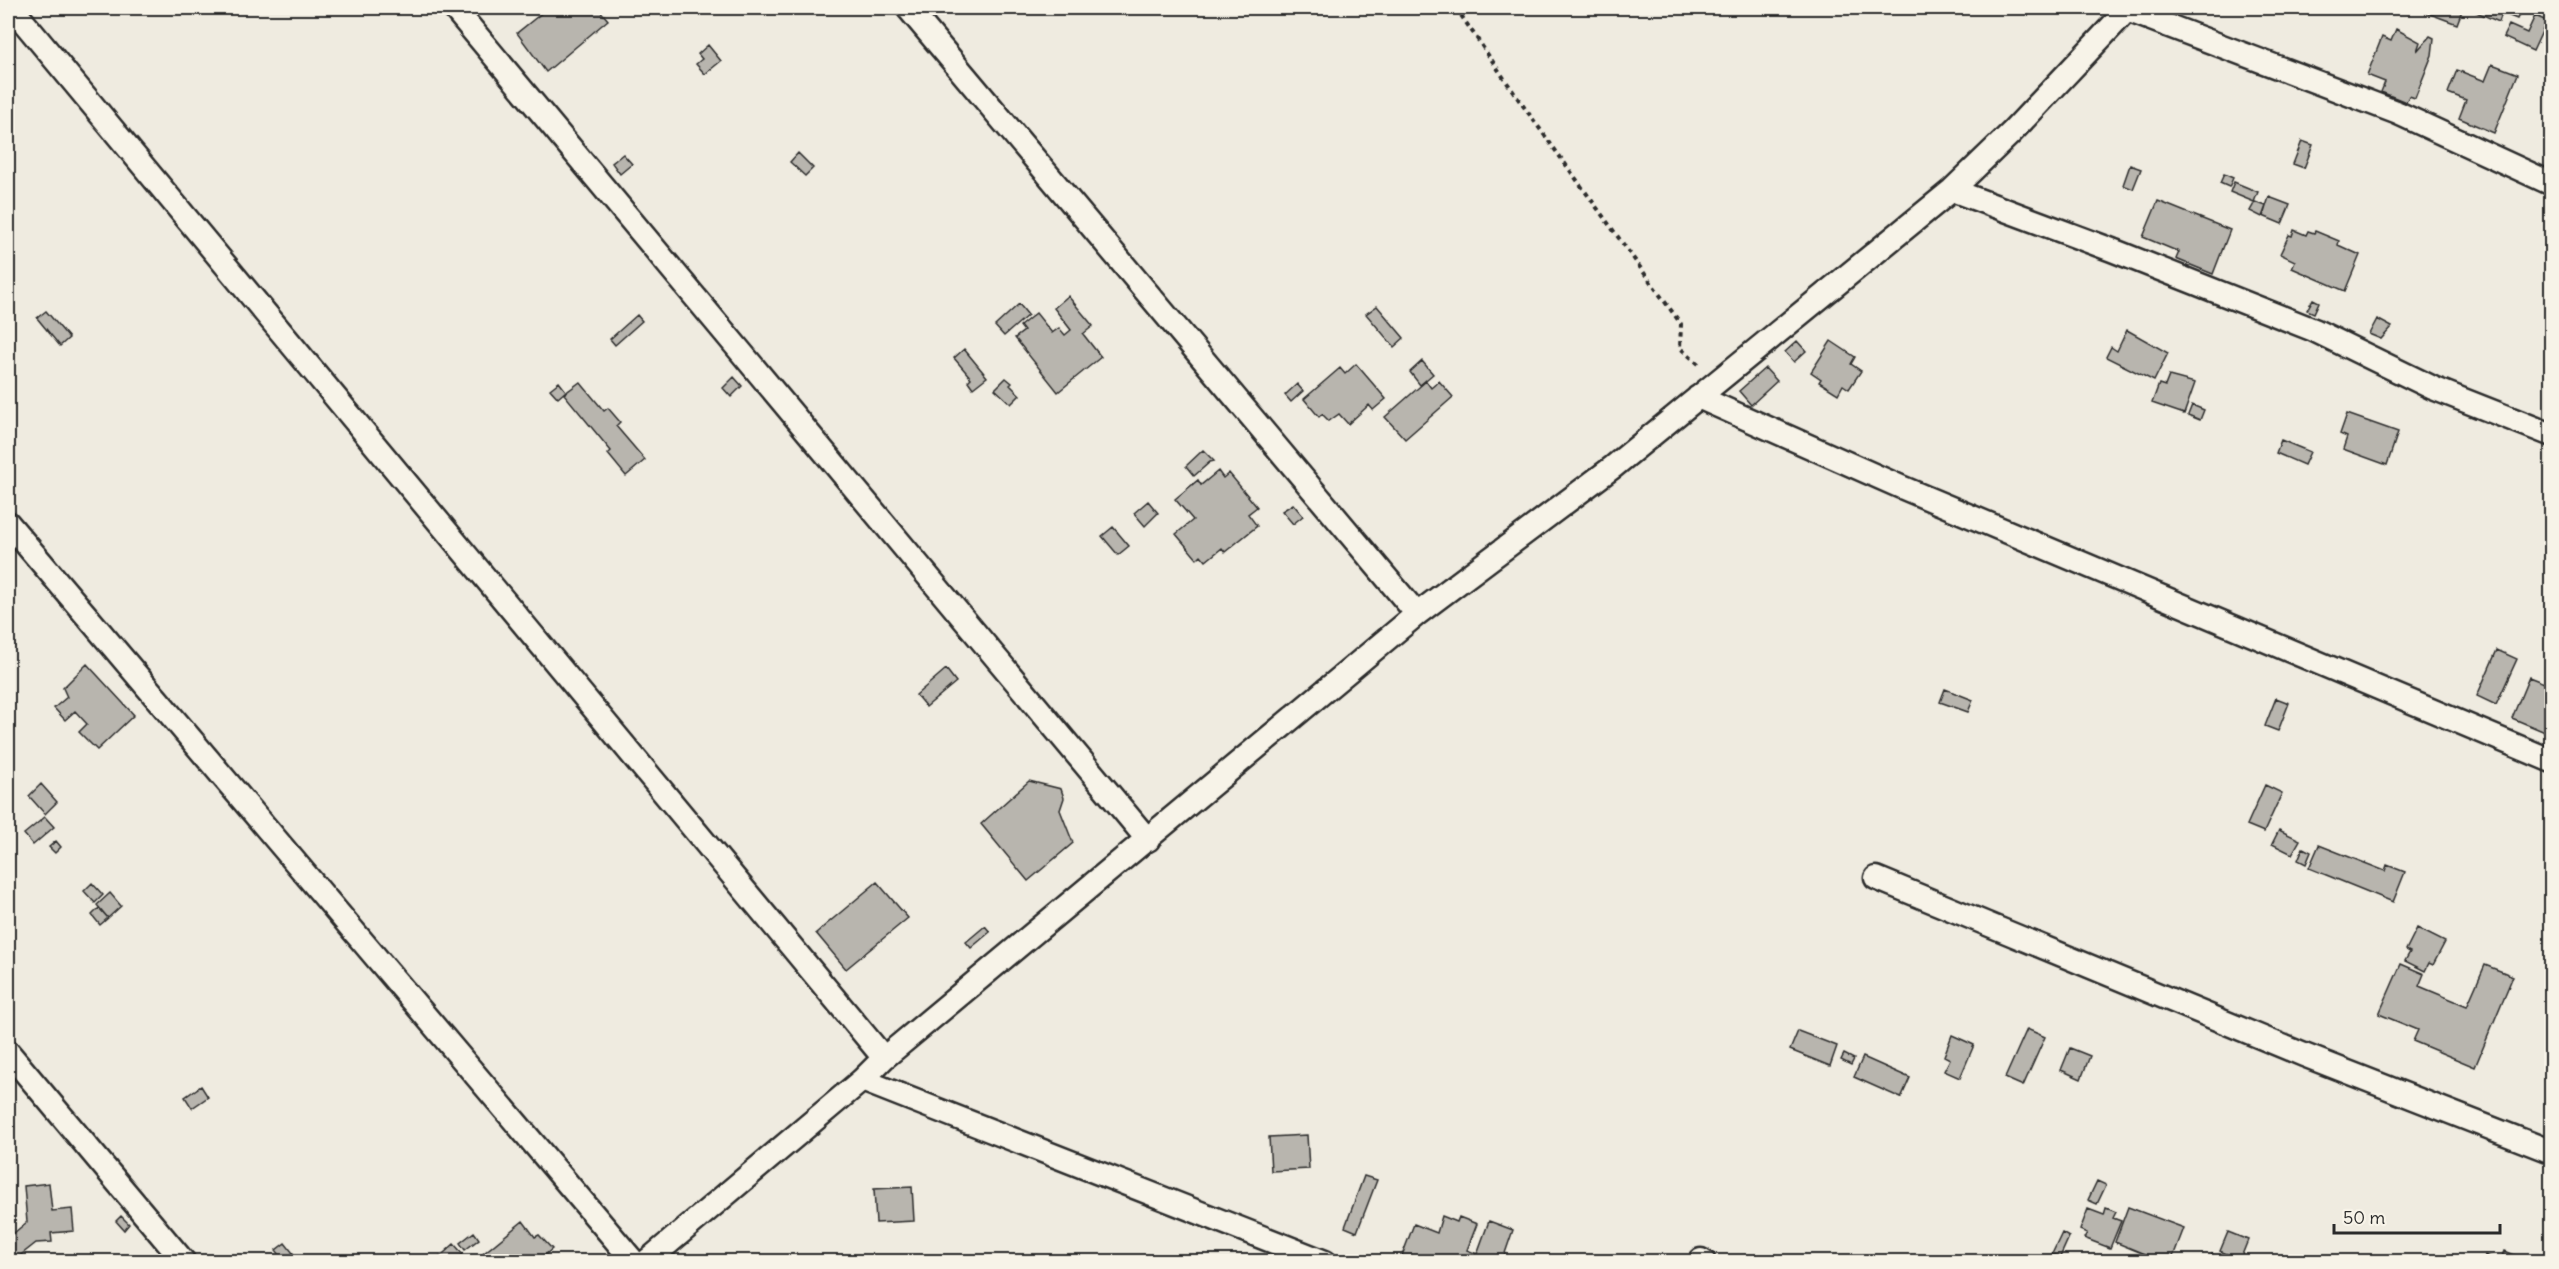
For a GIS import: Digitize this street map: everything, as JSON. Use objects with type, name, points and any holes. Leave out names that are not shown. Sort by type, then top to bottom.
[{"type":"street","points":[[12,8],[884,1058]]},
{"type":"street","points":[[454,8],[1148,840]]},
{"type":"street","points":[[908,8],[1417,614]]},
{"type":"street","points":[[646,1262],[862,1080],[884,1058],[1417,614],[1612,467],[1952,190],[2011,133],[2128,9],[2398,113],[2552,184]]},
{"type":"street","points":[[1952,190],[2314,330],[2433,388],[2552,435]]},
{"type":"street","points":[[1698,397],[1901,487],[2552,761]]},
{"type":"street","points":[[8,524],[634,1262]]},
{"type":"street","points":[[1876,878],[2304,1055],[2552,1152]]},
{"type":"street","points":[[8,1052],[184,1262]]},
{"type":"street","points":[[862,1080],[1325,1262]]},
{"type":"path","points":[[1456,8],[1519,100],[1681,324],[1680,348],[1719,381]]},
{"type":"building","points":[[548,8],[550,11],[554,8],[580,8],[583,11],[587,8],[598,8],[608,20],[546,72],[517,33]]},
{"type":"building","points":[[2414,8],[2463,8],[2457,24]]},
{"type":"building","points":[[2478,8],[2522,8],[2517,19],[2502,13],[2499,22],[2476,12]]},
{"type":"building","points":[[2522,8],[2543,8],[2540,16]]},
{"type":"building","points":[[2535,16],[2547,21],[2533,51],[2503,37],[2509,25],[2527,33]]},
{"type":"building","points":[[2396,29],[2420,42],[2417,51],[2430,36],[2434,38],[2432,55],[2415,98],[2409,96],[2406,102],[2381,92],[2385,82],[2367,75],[2382,37],[2391,41]]},
{"type":"building","points":[[708,45],[721,61],[705,74],[696,64],[702,59],[698,54]]},
{"type":"building","points":[[2492,64],[2518,74],[2494,133],[2459,118],[2466,100],[2448,93],[2457,70],[2485,81]]},
{"type":"building","points":[[2302,141],[2313,145],[2304,168],[2293,164]]},
{"type":"building","points":[[798,153],[813,168],[805,176],[790,162]]},
{"type":"building","points":[[623,154],[632,164],[620,174],[612,163]]},
{"type":"building","points":[[2130,165],[2141,169],[2133,189],[2123,185]]},
{"type":"building","points":[[2224,174],[2233,178],[2229,187],[2220,183]]},
{"type":"building","points":[[2234,182],[2258,192],[2254,202],[2230,192]]},
{"type":"building","points":[[2269,197],[2290,205],[2282,224],[2263,216]]},
{"type":"building","points":[[2158,201],[2230,230],[2213,274],[2176,259],[2179,252],[2143,237]]},
{"type":"building","points":[[2255,202],[2266,206],[2262,217],[2250,211]]},
{"type":"building","points":[[2294,230],[2306,235],[2308,231],[2314,233],[2315,231],[2339,241],[2338,245],[2360,255],[2345,291],[2292,268],[2295,261],[2280,254]]},
{"type":"building","points":[[1068,296],[1093,326],[1083,334],[1101,357],[1058,392],[1015,338],[1024,331],[1020,326],[1036,313],[1052,333],[1059,328],[1065,335],[1071,330],[1054,308]]},
{"type":"building","points":[[2313,299],[2319,302],[2314,313],[2307,310]]},
{"type":"building","points":[[1019,304],[1028,315],[1004,336],[995,326]]},
{"type":"building","points":[[1377,306],[1404,338],[1394,347],[1366,314]]},
{"type":"building","points":[[46,311],[69,338],[60,346],[37,318]]},
{"type":"building","points":[[637,315],[642,321],[615,345],[610,339]]},
{"type":"building","points":[[2377,319],[2392,327],[2381,339],[2369,334]]},
{"type":"building","points":[[2127,330],[2168,353],[2154,381],[2106,357],[2111,347],[2117,351]]},
{"type":"building","points":[[1797,341],[1806,351],[1794,362],[1785,352]]},
{"type":"building","points":[[1831,341],[1855,357],[1851,364],[1861,371],[1849,389],[1843,385],[1838,394],[1819,382],[1821,379],[1811,372]]},
{"type":"building","points":[[964,349],[987,377],[973,388],[968,381],[971,378],[954,358]]},
{"type":"building","points":[[1422,361],[1433,374],[1420,385],[1410,372]]},
{"type":"building","points":[[1356,364],[1386,399],[1373,410],[1369,405],[1348,424],[1339,414],[1329,421],[1322,414],[1319,417],[1304,399],[1340,368],[1345,374]]},
{"type":"building","points":[[1765,368],[1777,381],[1751,405],[1739,391]]},
{"type":"building","points":[[2169,376],[2195,383],[2184,414],[2152,403],[2159,384],[2165,386]]},
{"type":"building","points":[[734,377],[742,386],[731,397],[723,388]]},
{"type":"building","points":[[1006,378],[1020,395],[1011,404],[995,389]]},
{"type":"building","points":[[1426,381],[1431,388],[1439,381],[1453,397],[1405,439],[1385,417]]},
{"type":"building","points":[[559,382],[566,391],[558,398],[550,389]]},
{"type":"building","points":[[580,382],[604,411],[608,408],[620,422],[616,426],[645,460],[626,476],[608,454],[611,451],[564,394]]},
{"type":"building","points":[[1297,384],[1303,391],[1291,402],[1285,395]]},
{"type":"building","points":[[2192,405],[2204,410],[2200,420],[2188,415]]},
{"type":"building","points":[[2347,414],[2398,432],[2387,465],[2343,449],[2347,437],[2340,434]]},
{"type":"building","points":[[2281,440],[2310,452],[2304,465],[2276,453]]},
{"type":"building","points":[[1203,450],[1214,461],[1194,476],[1186,466]]},
{"type":"building","points":[[1218,471],[1223,478],[1229,473],[1257,507],[1248,514],[1257,526],[1225,552],[1222,548],[1206,561],[1201,555],[1197,559],[1176,534],[1193,520],[1175,499],[1198,480],[1201,485]]},
{"type":"building","points":[[1148,501],[1158,513],[1145,526],[1134,513]]},
{"type":"building","points":[[1293,504],[1303,516],[1293,524],[1282,511]]},
{"type":"building","points":[[1113,527],[1129,546],[1118,555],[1102,536]]},
{"type":"building","points":[[2497,650],[2517,659],[2496,705],[2477,696]]},
{"type":"building","points":[[87,664],[134,715],[97,750],[79,732],[87,724],[75,711],[65,720],[54,708],[67,697],[63,688]]},
{"type":"building","points":[[946,669],[956,682],[926,707],[916,695]]},
{"type":"building","points":[[2529,677],[2552,686],[2552,716],[2545,732],[2512,718]]},
{"type":"building","points":[[1945,689],[1973,700],[1968,712],[1940,702]]},
{"type":"building","points":[[2276,698],[2289,703],[2278,731],[2265,726]]},
{"type":"building","points":[[1029,781],[1061,789],[1064,798],[1060,810],[1073,843],[1028,881],[981,824]]},
{"type":"building","points":[[41,784],[57,802],[45,814],[29,796]]},
{"type":"building","points":[[2265,785],[2282,793],[2264,832],[2247,825]]},
{"type":"building","points":[[45,817],[54,827],[33,845],[24,834]]},
{"type":"building","points":[[2279,830],[2300,840],[2292,854],[2272,844]]},
{"type":"building","points":[[56,841],[61,847],[55,853],[49,847]]},
{"type":"building","points":[[2319,845],[2385,871],[2387,865],[2405,872],[2393,902],[2309,868]]},
{"type":"building","points":[[2303,848],[2311,852],[2306,864],[2298,860]]},
{"type":"building","points":[[877,882],[908,918],[846,969],[816,933]]},
{"type":"building","points":[[92,883],[103,895],[95,903],[84,891]]},
{"type":"building","points":[[110,893],[121,906],[108,918],[97,905]]},
{"type":"building","points":[[99,908],[108,918],[100,925],[92,915]]},
{"type":"building","points":[[985,926],[990,932],[971,948],[966,942]]},
{"type":"building","points":[[2417,928],[2445,942],[2433,965],[2429,963],[2425,971],[2405,961],[2410,952],[2406,950]]},
{"type":"building","points":[[2401,964],[2424,974],[2419,986],[2467,1006],[2485,965],[2513,976],[2475,1067],[2413,1041],[2418,1030],[2379,1014]]},
{"type":"building","points":[[2027,1029],[2045,1037],[2023,1086],[2005,1078]]},
{"type":"building","points":[[1798,1031],[1837,1046],[1830,1066],[1790,1050]]},
{"type":"building","points":[[1952,1035],[1974,1045],[1960,1078],[1944,1071],[1950,1059],[1944,1056]]},
{"type":"building","points":[[2070,1048],[2090,1056],[2081,1079],[2061,1070]]},
{"type":"building","points":[[1844,1054],[1854,1059],[1851,1065],[1841,1060]]},
{"type":"building","points":[[1863,1057],[1910,1078],[1901,1098],[1854,1077]]},
{"type":"building","points":[[201,1086],[208,1097],[192,1108],[185,1097]]},
{"type":"building","points":[[1307,1135],[1309,1169],[1271,1171],[1269,1137]]},
{"type":"building","points":[[1364,1176],[1377,1180],[1357,1232],[1345,1227]]},
{"type":"building","points":[[2097,1181],[2106,1185],[2097,1204],[2088,1200]]},
{"type":"building","points":[[49,1183],[52,1211],[72,1209],[74,1231],[51,1233],[52,1242],[36,1243],[17,1258],[8,1246],[8,1238],[27,1222],[24,1186]]},
{"type":"building","points":[[912,1187],[914,1221],[876,1223],[874,1189]]},
{"type":"building","points":[[2128,1207],[2184,1228],[2171,1262],[2164,1262],[2115,1242]]},
{"type":"building","points":[[2106,1208],[2116,1212],[2113,1218],[2121,1221],[2110,1248],[2084,1238],[2087,1233],[2080,1230],[2088,1209],[2104,1215]]},
{"type":"building","points":[[121,1216],[129,1224],[124,1230],[116,1221]]},
{"type":"building","points":[[1442,1216],[1457,1222],[1459,1217],[1477,1224],[1467,1250],[1477,1254],[1489,1221],[1513,1230],[1502,1262],[1400,1261],[1414,1224],[1437,1233]]},
{"type":"building","points":[[523,1221],[535,1237],[539,1235],[552,1249],[537,1262],[473,1262]]},
{"type":"building","points":[[474,1232],[479,1239],[465,1250],[460,1243]]},
{"type":"building","points":[[2228,1232],[2248,1240],[2240,1260],[2220,1251]]},
{"type":"building","points":[[2062,1233],[2069,1237],[2060,1257],[2052,1254]]},
{"type":"building","points":[[285,1243],[293,1253],[284,1260],[276,1250]]},
{"type":"building","points":[[454,1244],[463,1254],[454,1262],[434,1262]]},
{"type":"building","points":[[2505,1251],[2531,1262],[2483,1262],[2485,1255],[2501,1261]]},
{"type":"building","points":[[2212,1254],[2229,1262],[2209,1262]]}]
